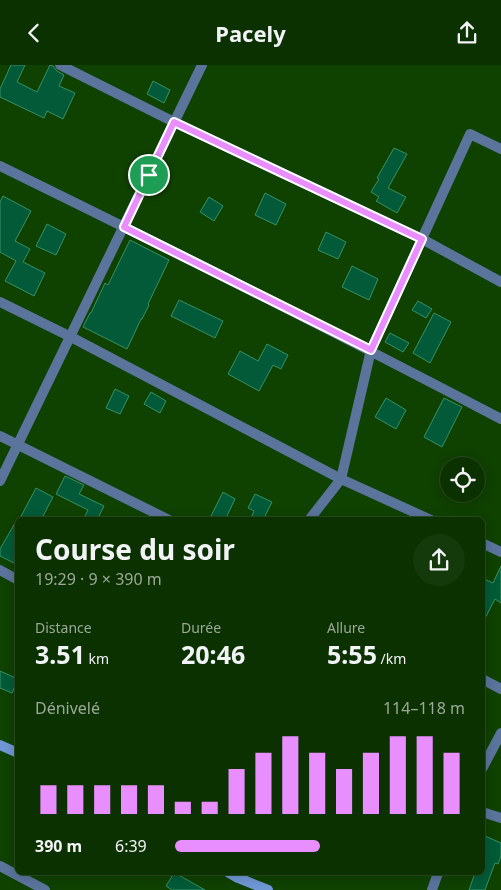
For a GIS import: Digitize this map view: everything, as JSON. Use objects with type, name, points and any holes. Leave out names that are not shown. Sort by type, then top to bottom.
[{"type":"main road","points":[[0,745],[15,752]]},
{"type":"main road","points":[[232,875],[268,890]]},
{"type":"street","points":[[60,65],[174,122],[422,239],[501,282]]},
{"type":"street","points":[[0,481],[202,65]]},
{"type":"street","points":[[311,517],[341,479],[371,350],[470,135],[501,149]]},
{"type":"street","points":[[0,166],[371,350],[501,419]]},
{"type":"street","points":[[0,302],[71,337],[341,479],[424,517]]},
{"type":"street","points":[[0,436],[163,517]]},
{"type":"street","points":[[485,544],[501,552]]},
{"type":"street","points":[[0,570],[15,578]]},
{"type":"street","points":[[485,681],[501,689]]},
{"type":"street","points":[[485,763],[501,733]]},
{"type":"street","points":[[485,813],[501,818]]},
{"type":"street","points":[[0,866],[15,874]]},
{"type":"street","points":[[17,875],[45,890]]},
{"type":"street","points":[[432,890],[437,875]]},
{"type":"building","points":[[11,65],[25,65],[17,82],[37,92],[50,65],[64,75],[59,86],[75,93],[63,119],[47,111],[44,118],[0,97],[0,89]]},
{"type":"building","points":[[153,81],[170,90],[164,103],[147,94]]},
{"type":"building","points":[[394,148],[407,154],[388,188],[406,197],[397,213],[376,201],[379,197],[371,192]]},
{"type":"building","points":[[265,193],[286,204],[276,225],[255,215]]},
{"type":"building","points":[[3,196],[31,211],[15,241],[30,249],[23,262],[45,273],[34,296],[5,281],[16,261],[0,252],[0,202]]},
{"type":"building","points":[[209,197],[223,206],[214,221],[200,212]]},
{"type":"building","points":[[47,224],[66,234],[56,255],[36,246]]},
{"type":"building","points":[[326,232],[346,242],[338,259],[318,250]]},
{"type":"building","points":[[130,240],[169,260],[127,349],[83,327],[105,283],[108,285]]},
{"type":"building","points":[[352,266],[378,279],[369,300],[342,287]]},
{"type":"building","points":[[179,300],[223,321],[215,338],[171,316]]},
{"type":"building","points":[[418,301],[432,309],[426,318],[412,310]]},
{"type":"building","points":[[434,313],[451,322],[430,363],[413,353]]},
{"type":"building","points":[[390,333],[409,343],[403,352],[385,342]]},
{"type":"building","points":[[267,344],[288,355],[281,369],[273,365],[259,391],[228,374],[240,351],[258,361]]},
{"type":"building","points":[[115,389],[129,396],[120,414],[106,408]]},
{"type":"building","points":[[151,392],[166,401],[160,413],[144,404]]},
{"type":"building","points":[[386,398],[406,410],[396,429],[375,417]]},
{"type":"building","points":[[444,398],[462,407],[442,447],[424,437]]},
{"type":"building","points":[[65,476],[84,485],[79,494],[104,506],[98,517],[84,517],[88,510],[56,494]]},
{"type":"building","points":[[36,488],[53,497],[43,517],[21,517]]},
{"type":"building","points":[[223,492],[235,499],[226,517],[210,517]]},
{"type":"building","points":[[255,494],[272,502],[264,517],[251,517],[254,511],[248,508]]},
{"type":"building","points":[[15,523],[15,564],[0,556],[0,549]]},
{"type":"building","points":[[501,566],[501,603],[495,599],[485,618],[485,579],[493,583]]},
{"type":"building","points":[[0,671],[15,678],[15,686],[12,693],[0,688]]},
{"type":"building","points":[[485,836],[501,843],[501,856],[498,864],[495,863],[485,890],[469,890],[474,875],[485,875]]},
{"type":"building","points":[[173,875],[179,875],[205,890],[172,890],[166,886]]},
{"type":"route","points":[[174,122],[422,239],[371,350],[124,227],[149,175],[174,122]]}]
